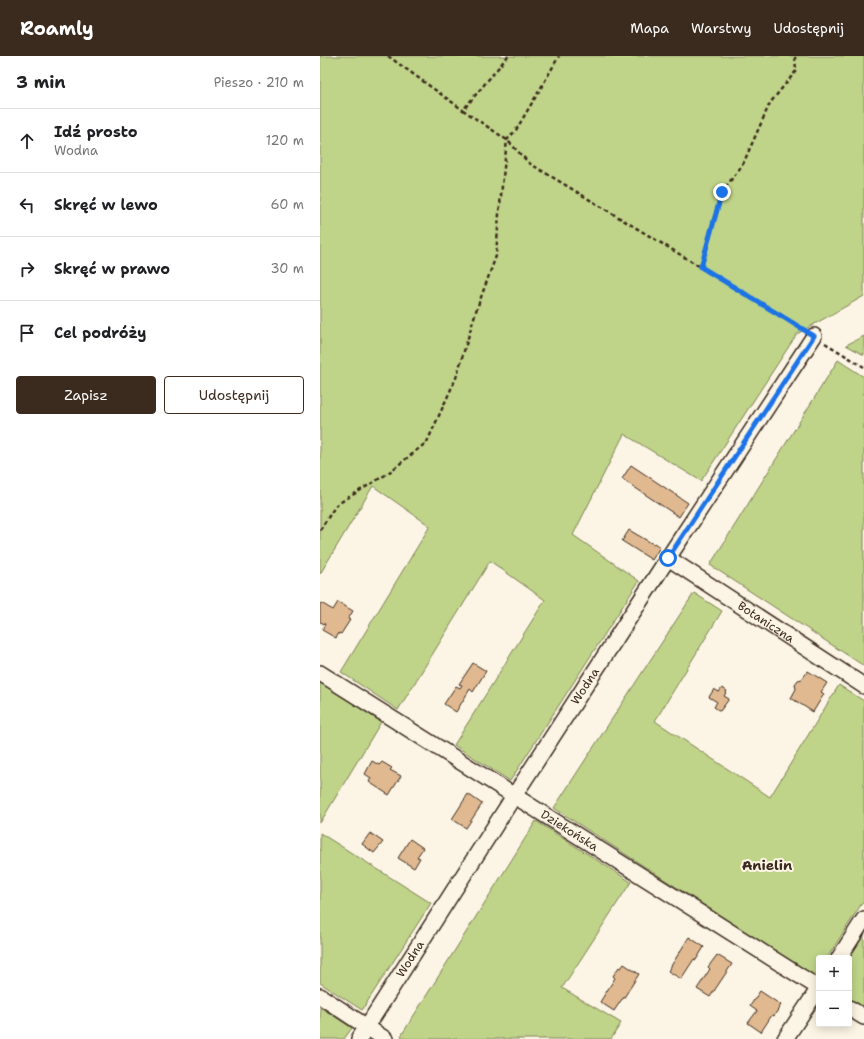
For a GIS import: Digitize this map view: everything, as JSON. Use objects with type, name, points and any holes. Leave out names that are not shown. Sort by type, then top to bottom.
[{"type":"street","name":"Wodna","points":[[363,1033],[668,558],[814,336]]},
{"type":"street","name":"Botaniczna","points":[[668,558],[864,686]]},
{"type":"street","name":"Dziekońska","points":[[320,673],[816,986]]},
{"type":"street","points":[[841,955],[864,919]]},
{"type":"street","points":[[785,1039],[817,991]]},
{"type":"street","points":[[320,996],[363,1033],[386,1039]]},
{"type":"street","points":[[852,1010],[864,1017]]},
{"type":"path","points":[[388,56],[507,140],[530,163],[864,367]]},
{"type":"path","points":[[463,110],[508,56]]},
{"type":"path","points":[[320,530],[336,505],[387,474],[427,442],[456,378],[476,311],[496,256],[507,140],[516,130],[559,56]]},
{"type":"path","points":[[701,267],[722,192],[743,164],[770,103],[796,71],[795,56]]},
{"type":"green space","points":[[320,56],[864,56],[864,296],[797,334],[701,481],[624,434],[573,535],[639,581],[510,781],[454,745],[545,600],[490,561],[398,710],[341,672],[430,526],[373,486],[320,574]]},
{"type":"green space","points":[[864,336],[864,355],[846,345]]},
{"type":"green space","points":[[838,360],[864,377],[864,666],[710,565]]},
{"type":"green space","points":[[694,593],[722,611],[655,721],[770,797],[839,685],[864,701],[864,900],[829,955],[816,955],[815,977],[554,808]]},
{"type":"green space","points":[[320,682],[381,722],[320,823]]},
{"type":"green space","points":[[536,821],[631,882],[562,988],[621,1023],[611,1039],[405,1039],[401,1036]]},
{"type":"green space","points":[[320,833],[431,903],[362,1010],[320,983]]},
{"type":"green space","points":[[864,935],[864,1008],[852,1000],[851,955]]},
{"type":"green space","points":[[320,1007],[352,1028],[344,1039],[320,1039]]},
{"type":"building","points":[[631,465],[688,503],[679,517],[622,479]]},
{"type":"building","points":[[629,530],[660,547],[652,560],[622,541]]},
{"type":"building","points":[[338,602],[353,611],[348,619],[350,620],[341,634],[339,633],[336,638],[322,630],[325,624],[320,622],[320,604],[321,603],[333,610]]},
{"type":"building","points":[[473,663],[486,671],[473,692],[470,689],[456,712],[444,704],[456,686],[460,688],[462,685],[459,684]]},
{"type":"building","points":[[808,671],[827,683],[821,692],[824,694],[813,712],[791,698],[796,689],[795,684],[798,680],[802,679]]},
{"type":"building","points":[[722,688],[727,691],[724,696],[729,699],[720,711],[714,707],[717,702],[709,697],[714,689],[719,692]]},
{"type":"building","points":[[372,761],[379,765],[382,762],[392,768],[390,770],[401,776],[389,795],[369,782],[371,778],[365,774]]},
{"type":"building","points":[[468,794],[482,804],[466,828],[452,819]]},
{"type":"building","points":[[370,833],[383,842],[374,853],[362,844]]},
{"type":"building","points":[[410,839],[423,848],[417,857],[420,858],[414,868],[398,858]]},
{"type":"building","points":[[689,937],[704,947],[681,979],[668,971]]},
{"type":"building","points":[[717,955],[732,964],[710,997],[697,989],[710,969],[708,967]]},
{"type":"building","points":[[624,964],[639,974],[614,1011],[600,1002],[615,978],[613,976],[619,967],[621,968]]},
{"type":"building","points":[[760,991],[781,1005],[774,1016],[772,1015],[761,1032],[748,1023],[757,1011],[750,1006]]},
{"type":"district","name":"Anielin","points":[[767,865]]},
{"type":"route","points":[[668,558],[814,336],[701,267],[722,192]]}]
